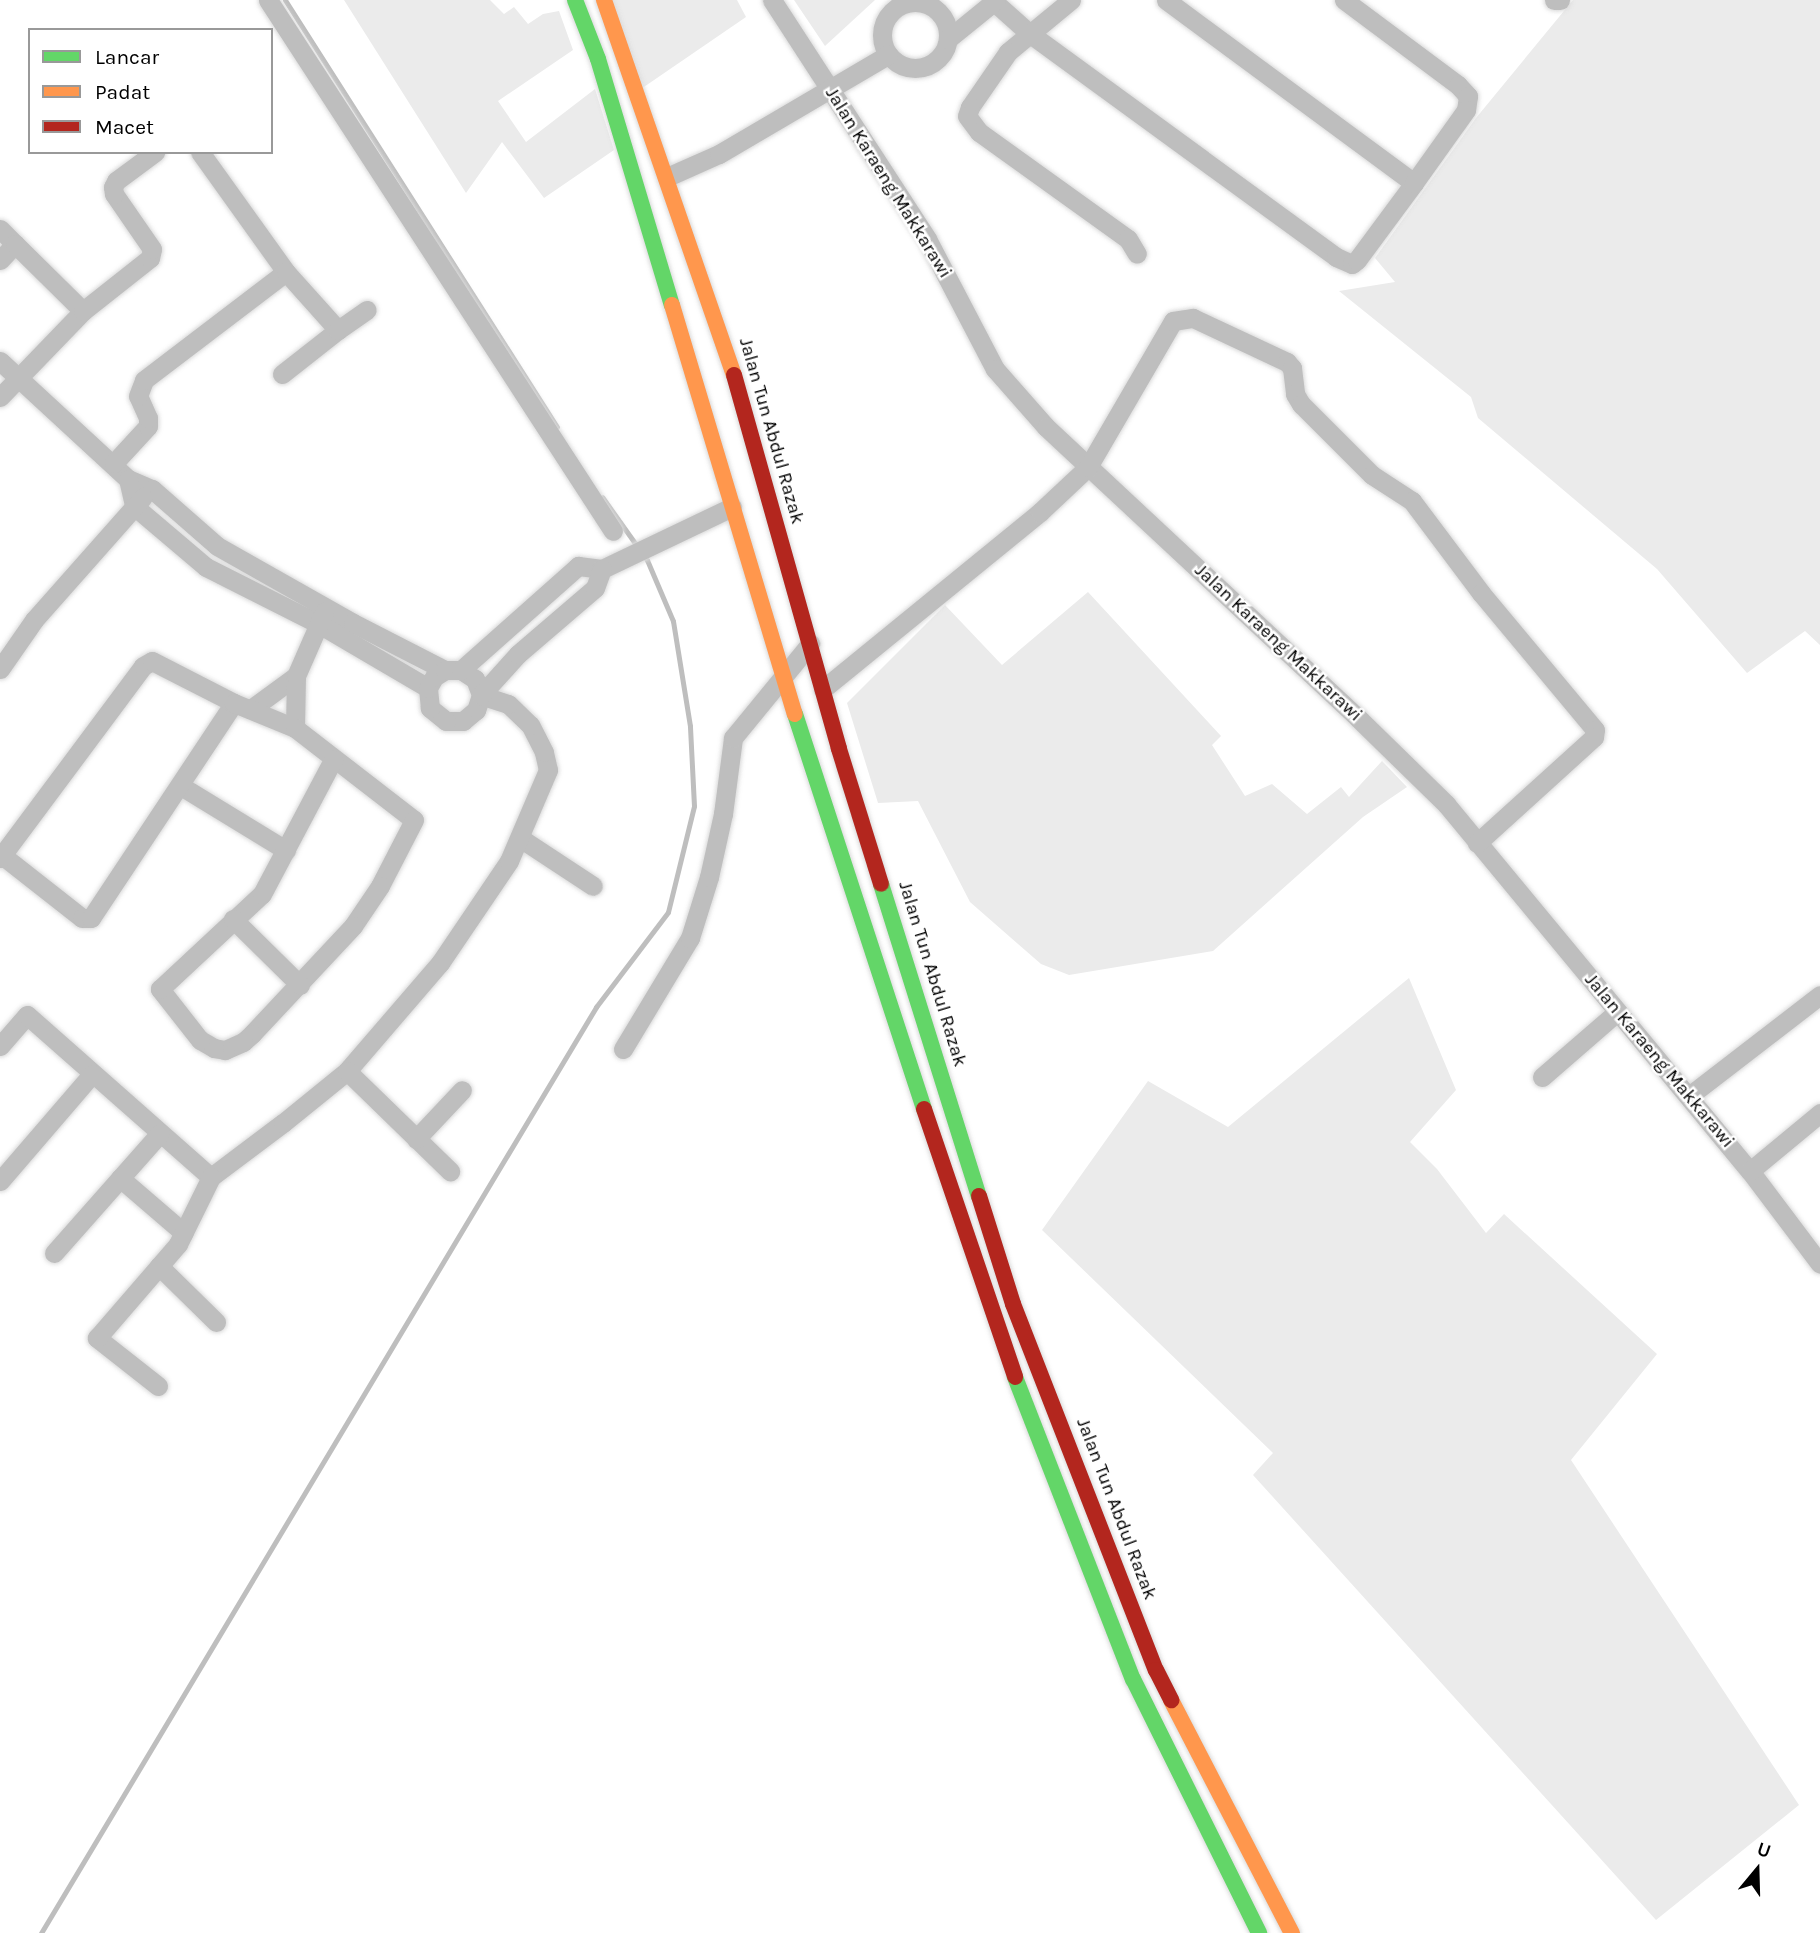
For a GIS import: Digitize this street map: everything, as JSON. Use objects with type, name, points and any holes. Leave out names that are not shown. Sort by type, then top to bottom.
[{"type":"main road","points":[[575,0],[597,59],[802,737],[992,1315],[1043,1455],[1133,1679],[1259,1933]]},
{"type":"main road","name":"Jalan Tun Abdul Razak","points":[[604,0],[729,356],[822,690],[1013,1304],[1156,1670],[1293,1933]]},
{"type":"main road","points":[[1133,1679],[1156,1670]]},
{"type":"street","points":[[268,0],[612,531]]},
{"type":"street","name":"Jalan Karaeng Makkarawi","points":[[772,0],[927,239],[995,369],[1046,427],[1359,719],[1446,804],[1750,1171],[1820,1264]]},
{"type":"street","points":[[1071,0],[1009,51],[970,107],[967,116],[979,132],[1128,239],[1137,254]]},
{"type":"street","points":[[1166,0],[1414,183]]},
{"type":"street","points":[[948,39],[994,1],[1029,33],[1346,263],[1352,264],[1465,110],[1468,96],[1458,85],[1344,0]]},
{"type":"street","points":[[1554,0],[1560,0]]},
{"type":"street","points":[[911,3],[937,3],[947,26],[948,39],[944,51],[926,67],[902,66],[888,55],[881,36],[883,22],[891,11],[911,3]]},
{"type":"street","points":[[667,177],[719,154],[888,55]]},
{"type":"street","points":[[0,397],[83,311],[152,254],[152,249],[114,194],[113,187],[116,181],[152,154]]},
{"type":"street","points":[[201,154],[286,272],[338,330]]},
{"type":"street","points":[[0,229],[83,311]]},
{"type":"street","points":[[0,260],[15,244]]},
{"type":"street","points":[[114,463],[148,426],[148,418],[138,396],[144,380],[286,272]]},
{"type":"street","points":[[282,374],[366,310]]},
{"type":"street","points":[[822,690],[1040,512],[1088,467],[1173,321],[1193,318],[1287,362],[1294,375],[1293,386],[1301,404],[1373,475],[1412,501],[1488,601],[1595,730],[1594,737],[1477,843]]},
{"type":"street","points":[[0,361],[18,380],[114,463],[128,479],[152,489],[218,546],[428,688]]},
{"type":"street","points":[[128,479],[134,506],[206,567],[475,679],[481,695]]},
{"type":"street","points":[[0,669],[34,620],[152,489]]},
{"type":"street","points":[[610,565],[595,588],[518,654],[481,695],[476,710],[463,721],[446,721],[430,708],[428,688],[434,677],[453,670],[501,634],[578,566],[610,565],[732,507]]},
{"type":"street","points":[[525,613],[542,632]]},
{"type":"street","points":[[295,728],[296,676],[322,616]]},
{"type":"street","points":[[501,634],[518,654]]},
{"type":"street","points":[[623,1049],[690,937],[709,877],[723,814],[733,738],[784,672],[810,645]]},
{"type":"street","points":[[296,676],[243,706],[181,786],[87,920],[1,857],[143,666],[152,661],[243,706],[295,728],[414,820],[365,910],[300,985],[236,1046],[214,1048],[200,1040],[160,989],[262,894],[333,760]]},
{"type":"street","points":[[158,1385],[97,1338],[184,1233],[211,1177],[347,1071],[440,962],[509,861],[520,838],[548,770],[544,752],[530,725],[508,704],[481,695]]},
{"type":"street","points":[[181,786],[286,850]]},
{"type":"street","points":[[520,838],[593,886]]},
{"type":"street","points":[[233,919],[300,985]]},
{"type":"street","points":[[1689,1096],[1820,995]]},
{"type":"street","points":[[1542,1077],[1618,1012]]},
{"type":"street","points":[[0,1046],[27,1016],[211,1177]]},
{"type":"street","points":[[347,1071],[450,1171]]},
{"type":"street","points":[[0,1181],[92,1074]]},
{"type":"street","points":[[416,1139],[462,1090]]},
{"type":"street","points":[[1750,1171],[1820,1113]]},
{"type":"street","points":[[54,1253],[160,1133]]},
{"type":"street","points":[[120,1178],[184,1233]]},
{"type":"street","points":[[159,1266],[216,1322]]},
{"type":"shaded area","points":[[344,0],[490,0],[504,14],[514,7],[528,24],[543,14],[559,11],[573,50],[498,101],[526,142],[595,89],[614,150],[544,198],[502,142],[466,193]]},
{"type":"shaded area","points":[[603,0],[737,0],[746,17],[638,91]]},
{"type":"shaded area","points":[[794,0],[875,0],[825,46]]},
{"type":"shaded area","points":[[1573,0],[1820,0],[1820,645],[1805,631],[1747,673],[1657,569],[1478,418],[1471,397],[1339,291],[1395,282],[1375,258],[1476,118]]},
{"type":"shaded area","points":[[1088,592],[1221,736],[1212,745],[1245,796],[1272,784],[1307,814],[1341,787],[1349,797],[1382,761],[1407,787],[1363,817],[1213,951],[1069,975],[1041,964],[970,902],[918,801],[878,803],[847,703],[945,605],[1002,665]]},
{"type":"shaded area","points":[[1409,978],[1456,1090],[1410,1142],[1437,1169],[1486,1233],[1504,1214],[1657,1354],[1571,1460],[1799,1805],[1656,1920],[1253,1475],[1273,1453],[1042,1230],[1148,1081],[1228,1127]]},
{"type":"waterway","points":[[285,0],[557,427]]},
{"type":"waterway","points":[[41,1933],[596,1007],[668,912],[694,806],[690,726],[673,621],[647,560],[602,497]]},
{"type":"traffic: fast","points":[[575,0],[598,59],[672,305]]},
{"type":"traffic: fast","points":[[795,714],[924,1109]]},
{"type":"traffic: fast","points":[[881,884],[979,1196]]},
{"type":"traffic: fast","points":[[1015,1377],[1133,1679],[1259,1933]]},
{"type":"traffic: slow","points":[[604,0],[734,375]]},
{"type":"traffic: slow","points":[[672,305],[795,714]]},
{"type":"traffic: slow","points":[[1171,1700],[1292,1933]]},
{"type":"traffic: jam","points":[[734,375],[839,749],[881,884]]},
{"type":"traffic: jam","points":[[924,1109],[1015,1377]]},
{"type":"traffic: jam","points":[[979,1196],[1013,1304],[1156,1670],[1171,1700]]}]
